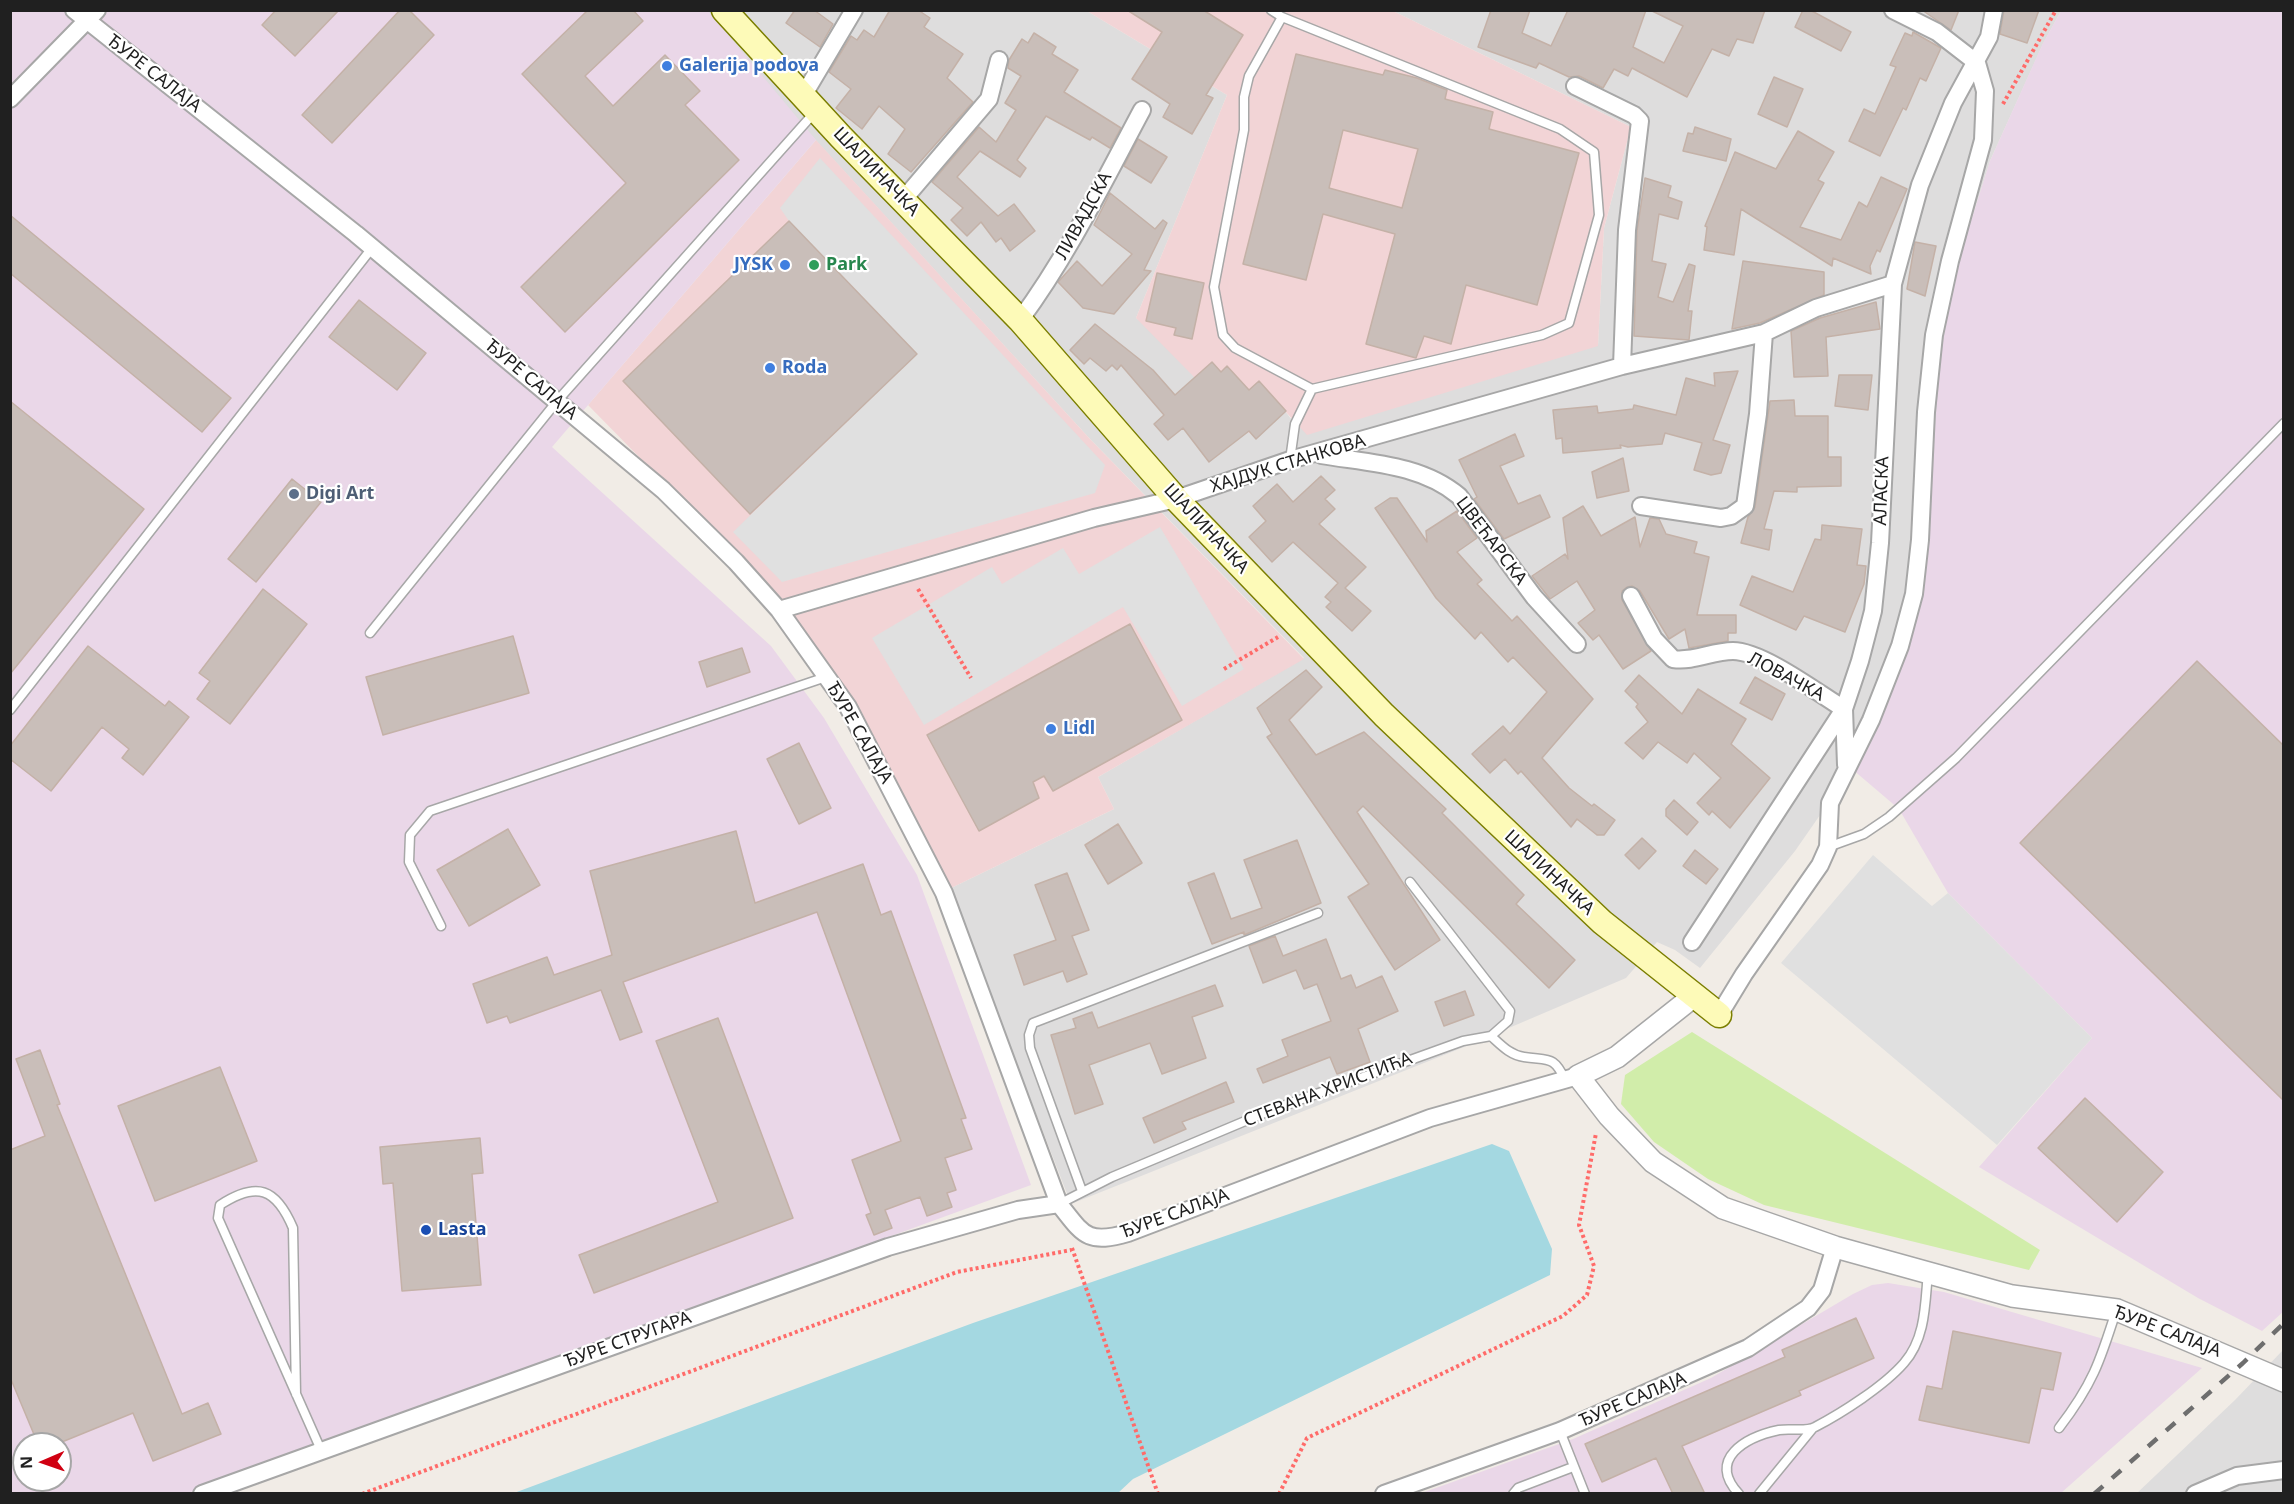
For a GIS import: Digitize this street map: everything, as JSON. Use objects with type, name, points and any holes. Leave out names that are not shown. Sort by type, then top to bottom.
[{"type":"main road","name":"ШАЛИНАЧКА","points":[[724,10],[810,103],[1020,320],[1176,499],[1384,715],[1602,922],[1719,1015]]},
{"type":"street","points":[[810,103],[854,10]]},
{"type":"street","points":[[1719,1015],[1744,974],[1820,865],[1828,847],[1830,803],[1871,720],[1892,667],[1914,594],[1920,540],[1926,412],[1934,335],[1950,261],[1983,140],[1985,91],[1977,63],[1937,33],[1893,10]]},
{"type":"street","name":"АЛАСКА","points":[[1692,942],[1844,709],[1860,661],[1873,611],[1880,543],[1893,284],[1920,184],[1953,103],[1977,63],[1989,37],[1994,10]]},
{"type":"street","points":[[10,99],[86,14]]},
{"type":"street","name":"ЂУРЕ САЛАЈА","points":[[86,14],[558,400],[663,490],[736,562],[779,610],[848,707],[944,893],[1059,1204],[1079,1231],[1092,1237],[1110,1238],[1430,1118],[1525,1089],[1572,1078],[1617,1057],[1694,996]]},
{"type":"street","points":[[903,200],[989,99],[999,60]]},
{"type":"street","points":[[1575,86],[1634,115],[1640,121],[1628,230],[1622,366]]},
{"type":"street","name":"ЛИВАДСКА","points":[[1020,320],[1081,224],[1142,110]]},
{"type":"street","name":"ХАЈДУК СТАНКОВА","points":[[779,610],[1094,518],[1176,499],[1290,460],[1622,366],[1764,333],[1816,308],[1893,284]]},
{"type":"street","points":[[1641,506],[1721,518],[1731,516],[1745,506],[1755,436],[1764,333]]},
{"type":"street","name":"ЦВЕЋАРСКА","points":[[1316,454],[1397,467],[1448,487],[1458,496],[1534,597],[1577,644]]},
{"type":"street","name":"ЛОВАЧКА","points":[[1631,596],[1654,639],[1665,654],[1673,659],[1694,659],[1734,651],[1750,655],[1779,669],[1844,709],[1846,769]]},
{"type":"street","name":"ЂУРЕ САЛАЈА","points":[[1572,1078],[1653,1162],[1723,1208],[1835,1247],[2012,1296],[2116,1310],[2283,1381]]},
{"type":"street","name":"ЂУРЕ СТРУГАРА","points":[[202,1494],[888,1247],[1018,1210],[1059,1204]]},
{"type":"street","name":"ЂУРЕ САЛАЈА","points":[[1384,1494],[1560,1431],[1748,1348],[1808,1308],[1822,1290],[1835,1247]]},
{"type":"street","points":[[2195,1494],[2237,1476],[2283,1470]]},
{"type":"lane","points":[[1271,10],[1282,17],[1560,129],[1594,152],[1599,215],[1569,323],[1542,335],[1312,388],[1235,348],[1223,336],[1214,287],[1244,130],[1244,97],[1249,76],[1282,17]]},
{"type":"lane","points":[[370,633],[558,400],[810,103]]},
{"type":"lane","points":[[10,710],[372,248]]},
{"type":"lane","points":[[1290,460],[1295,424],[1312,388]]},
{"type":"lane","points":[[1828,847],[1864,834],[1889,817],[1956,758],[2283,423]]},
{"type":"lane","points":[[441,926],[409,862],[410,835],[430,812],[826,677]]},
{"type":"lane","points":[[1410,882],[1510,1011],[1508,1022],[1491,1036],[1503,1048],[1521,1057],[1549,1058],[1572,1078]]},
{"type":"lane","points":[[1082,1191],[1030,1048],[1029,1035],[1033,1023],[1318,913]]},
{"type":"lane","name":"СТЕВАНА ХРИСТИЋА","points":[[1059,1204],[1082,1191],[1269,1111],[1408,1059],[1463,1041],[1491,1036]]},
{"type":"lane","points":[[296,1394],[293,1228],[283,1205],[269,1193],[251,1192],[236,1195],[220,1206],[218,1218],[296,1394],[321,1450]]},
{"type":"lane","points":[[1759,1494],[1813,1428],[1855,1401],[1904,1363],[1923,1325],[1928,1271]]},
{"type":"lane","points":[[2059,1428],[2084,1396],[2101,1362],[2116,1310]]},
{"type":"lane","points":[[1739,1494],[1728,1480],[1725,1467],[1729,1456],[1745,1444],[1777,1430],[1813,1428]]},
{"type":"lane","points":[[1560,1431],[1585,1494]]},
{"type":"lane","points":[[1513,1494],[1518,1488],[1573,1467]]},
{"type":"path","points":[[1985,116],[2003,104],[2012,91],[2056,10]]},
{"type":"path","points":[[908,573],[971,678]]},
{"type":"path","points":[[1224,669],[1297,626]]},
{"type":"path","points":[[1279,1494],[1307,1438],[1563,1316],[1587,1295],[1594,1266],[1579,1225],[1593,1136],[1609,1116]]},
{"type":"path","points":[[362,1494],[957,1272],[1071,1250]]},
{"type":"path","points":[[1078,1271],[1158,1494]]},
{"type":"shaded area","points":[[11,11],[708,11],[816,140],[552,447],[771,646],[824,718],[917,875],[1031,1185],[188,1493],[11,1493]]},
{"type":"shaded area","points":[[697,11],[1087,11],[1227,95],[1136,318],[1285,411],[1295,424],[1598,345],[1604,228],[1631,127],[1393,11],[2061,11],[2043,44],[1990,161],[1955,272],[1921,599],[1852,769],[1795,851],[1700,968],[1675,950],[1657,942],[1626,978],[1469,1045],[1071,1204],[949,889],[1114,809],[1098,777],[1304,658],[1090,439]]},
{"type":"shaded area","points":[[1087,11],[1393,11],[1631,127],[1604,228],[1598,346],[1307,435],[1285,411],[1250,434],[1136,318],[1227,95]]},
{"type":"shaded area","points":[[2061,11],[2283,11],[2284,1311],[2262,1331],[2198,1298],[1979,1167],[2092,1038],[1948,893],[1899,809],[1852,769],[1921,599],[1941,353],[1955,272],[1990,161],[2043,43]]},
{"type":"shaded area","points":[[816,140],[1090,439],[1304,659],[1098,777],[1114,809],[949,889],[862,713],[749,569],[588,405]]},
{"type":"shaded area","points":[[820,158],[1105,465],[1095,493],[782,582],[733,532],[917,354],[789,221],[780,208]]},
{"type":"shaded area","points":[[1160,527],[1244,669],[1182,706],[1123,607],[924,725],[872,638],[992,567],[1002,584],[1063,548],[1079,574]]},
{"type":"shaded area","points":[[1873,855],[1932,906],[1948,893],[2092,1038],[1997,1145],[1781,963]]},
{"type":"shaded area","points":[[1888,1283],[1944,1292],[2202,1368],[2061,1493],[1419,1494],[1573,1439],[1711,1378],[1853,1294],[1872,1285]]},
{"type":"shaded area","points":[[2283,1350],[2283,1493],[2136,1494],[2235,1400]]},
{"type":"green space","points":[[1692,1032],[2040,1250],[2029,1270],[1764,1205],[1708,1179],[1654,1142],[1621,1104],[1625,1075]]},
{"type":"water","points":[[1492,1144],[1509,1151],[1552,1249],[1550,1275],[1133,1479],[1118,1493],[514,1493],[973,1323]]},
{"type":"building","points":[[276,10],[339,10],[295,56],[262,25]]},
{"type":"building","points":[[400,10],[409,10],[434,35],[332,143],[302,115]]},
{"type":"building","points":[[588,10],[633,10],[643,21],[585,76],[613,106],[665,55],[700,91],[685,105],[739,160],[565,332],[521,287],[626,183],[522,74]]},
{"type":"building","points":[[795,10],[814,10],[833,24],[820,47],[786,23]]},
{"type":"building","points":[[890,10],[918,10],[930,18],[924,27],[963,54],[947,78],[973,102],[911,172],[888,154],[905,129],[879,106],[862,129],[836,108],[851,89],[829,72],[851,36],[857,40],[864,30],[874,37]]},
{"type":"building","points":[[1127,10],[1203,10],[1243,35],[1206,95],[1213,98],[1192,134],[1163,117],[1170,104],[1132,79],[1162,32]]},
{"type":"building","points":[[1491,10],[1530,10],[1522,33],[1551,46],[1568,10],[1646,10],[1633,47],[1664,63],[1683,26],[1650,10],[1765,10],[1753,43],[1737,39],[1729,56],[1712,49],[1687,97],[1632,68],[1628,76],[1614,69],[1603,88],[1579,76],[1569,77],[1539,63],[1536,68],[1478,47]]},
{"type":"building","points":[[1803,10],[1810,10],[1851,32],[1841,51],[1795,27]]},
{"type":"building","points":[[1922,10],[1959,10],[1951,30]]},
{"type":"building","points":[[2004,10],[2039,10],[2027,43],[2000,34]]},
{"type":"building","points":[[1913,32],[1941,48],[1926,81],[1920,78],[1906,110],[1903,108],[1880,156],[1849,141],[1864,109],[1875,114],[1896,67],[1890,65],[1905,33],[1912,36]]},
{"type":"building","points":[[1034,33],[1056,47],[1052,54],[1078,70],[1064,92],[1121,128],[1110,148],[1046,116],[1017,160],[1026,168],[1020,177],[980,151],[957,177],[998,216],[1014,204],[1035,231],[1010,251],[1001,238],[996,242],[981,222],[967,236],[951,220],[963,208],[932,182],[979,127],[996,142],[1016,110],[1005,103],[1021,76],[1008,68],[1009,60],[1022,39],[1028,43]]},
{"type":"building","points":[[1296,54],[1383,75],[1385,70],[1417,78],[1447,90],[1445,99],[1493,112],[1489,129],[1579,153],[1537,305],[1466,285],[1451,344],[1424,336],[1416,358],[1366,344],[1395,234],[1323,214],[1306,280],[1243,264]],"holes":[[[1343,130],[1418,149],[1402,208],[1329,188]]]},
{"type":"building","points":[[1774,77],[1803,89],[1787,127],[1758,114]]},
{"type":"building","points":[[1695,127],[1731,139],[1726,161],[1683,151],[1688,133],[1693,134]]},
{"type":"building","points":[[1798,131],[1834,152],[1818,180],[1824,183],[1800,227],[1841,240],[1859,202],[1867,207],[1881,177],[1907,189],[1880,252],[1877,250],[1870,266],[1871,274],[1833,258],[1832,266],[1741,209],[1734,255],[1704,250],[1707,227],[1705,226],[1735,152],[1776,169]]},
{"type":"building","points":[[1138,139],[1167,157],[1151,183],[1124,166]]},
{"type":"building","points":[[1645,178],[1671,186],[1668,197],[1682,202],[1678,219],[1659,214],[1652,261],[1666,264],[1658,297],[1673,302],[1689,264],[1695,266],[1688,311],[1692,311],[1689,340],[1634,336],[1637,231]]},
{"type":"building","points":[[1110,193],[1155,229],[1163,220],[1167,223],[1144,270],[1151,271],[1114,314],[1083,308],[1058,282],[1077,261],[1102,286],[1132,254],[1094,225]]},
{"type":"building","points":[[10,215],[231,398],[202,432],[10,273]]},
{"type":"building","name":"Roda","points":[[789,221],[917,354],[750,514],[623,381]]},
{"type":"building","points":[[1915,242],[1936,246],[1925,296],[1907,289]]},
{"type":"building","points":[[1743,261],[1824,272],[1824,295],[1760,323],[1732,329]]},
{"type":"building","points":[[1157,273],[1204,283],[1192,339],[1174,335],[1176,328],[1146,321]]},
{"type":"building","points":[[359,300],[426,353],[397,390],[329,337]]},
{"type":"building","points":[[1876,302],[1880,329],[1826,337],[1828,376],[1794,377],[1791,331],[1820,318]]},
{"type":"building","points":[[1095,324],[1153,370],[1175,395],[1212,362],[1221,372],[1227,366],[1249,390],[1259,381],[1286,411],[1256,439],[1249,431],[1209,462],[1183,428],[1168,440],[1154,424],[1164,415],[1121,365],[1117,370],[1112,365],[1106,371],[1090,358],[1084,364],[1070,350]]},
{"type":"building","points":[[1738,371],[1713,440],[1730,445],[1721,473],[1711,475],[1694,470],[1702,443],[1665,433],[1662,444],[1628,447],[1620,445],[1621,448],[1563,453],[1562,438],[1556,439],[1553,410],[1597,406],[1598,413],[1633,409],[1634,405],[1676,415],[1686,378],[1715,386],[1714,373]]},
{"type":"building","points":[[1839,375],[1872,375],[1868,410],[1835,406]]},
{"type":"building","points":[[1794,400],[1795,416],[1828,416],[1828,457],[1841,457],[1841,486],[1797,487],[1797,492],[1774,491],[1764,529],[1772,530],[1769,550],[1741,543],[1748,517],[1755,507],[1770,401]]},
{"type":"building","points":[[10,401],[144,509],[10,674]]},
{"type":"building","points":[[1515,434],[1524,456],[1500,466],[1518,504],[1540,495],[1550,517],[1504,539],[1474,499],[1477,497],[1459,460]]},
{"type":"building","points":[[1623,458],[1629,491],[1597,498],[1592,472]]},
{"type":"building","points":[[1321,476],[1335,490],[1325,499],[1335,509],[1319,524],[1366,567],[1345,588],[1371,611],[1352,631],[1326,607],[1331,602],[1325,597],[1338,583],[1293,542],[1272,562],[1249,537],[1266,521],[1253,506],[1277,484],[1293,502]]},
{"type":"building","points":[[292,479],[321,502],[256,582],[228,559]]},
{"type":"building","points":[[1390,498],[1397,498],[1427,542],[1426,531],[1457,511],[1477,538],[1457,552],[1482,580],[1477,584],[1512,621],[1517,616],[1593,699],[1542,758],[1569,788],[1615,820],[1604,835],[1597,835],[1577,819],[1571,827],[1521,771],[1518,774],[1505,759],[1490,773],[1472,754],[1503,726],[1510,734],[1547,692],[1513,657],[1508,662],[1481,632],[1475,639],[1436,598],[1375,508]]},
{"type":"building","points":[[1583,506],[1601,536],[1635,517],[1640,547],[1650,518],[1659,519],[1666,534],[1697,542],[1694,553],[1709,557],[1697,615],[1736,615],[1736,633],[1728,633],[1728,641],[1689,648],[1685,629],[1669,639],[1640,591],[1632,586],[1627,587],[1622,591],[1622,600],[1651,651],[1623,669],[1599,635],[1593,640],[1578,623],[1595,610],[1577,581],[1550,599],[1532,576],[1565,554],[1568,559],[1563,518]]},
{"type":"building","points":[[1822,525],[1862,529],[1857,565],[1866,566],[1864,584],[1845,632],[1804,616],[1796,630],[1740,605],[1752,576],[1793,592],[1815,539],[1821,540]]},
{"type":"building","points":[[263,589],[307,624],[230,724],[197,699],[210,681],[199,673]]},
{"type":"building","points":[[1130,624],[1182,720],[1053,791],[1044,776],[1033,782],[1039,798],[979,831],[927,735]]},
{"type":"building","points":[[513,636],[529,693],[383,735],[366,677]]},
{"type":"building","points":[[88,646],[165,706],[169,701],[189,717],[143,775],[122,758],[129,749],[102,727],[51,791],[10,759],[10,746]]},
{"type":"building","points":[[742,648],[750,672],[707,687],[699,662]]},
{"type":"building","points":[[2197,661],[2283,745],[2283,1100],[2020,843]]},
{"type":"building","points":[[1306,670],[1322,687],[1289,720],[1316,755],[1364,732],[1446,809],[1442,813],[1524,895],[1516,904],[1575,960],[1549,988],[1363,806],[1357,812],[1440,940],[1395,970],[1348,897],[1369,884],[1267,737],[1272,734],[1257,708]]},
{"type":"building","points":[[1639,675],[1682,714],[1698,689],[1746,719],[1731,744],[1770,778],[1730,828],[1712,811],[1709,815],[1697,803],[1721,778],[1694,753],[1687,763],[1658,742],[1643,759],[1625,743],[1648,722],[1636,707],[1638,704],[1625,691]]},
{"type":"building","points":[[1755,677],[1785,694],[1772,720],[1740,703]]},
{"type":"building","points":[[799,743],[831,808],[799,824],[767,759]]},
{"type":"building","points":[[1674,800],[1698,822],[1687,835],[1666,816],[1666,809]]},
{"type":"building","points":[[1118,824],[1142,863],[1108,884],[1085,845]]},
{"type":"building","points":[[508,829],[540,885],[469,926],[437,870]]},
{"type":"building","points":[[736,831],[755,903],[863,864],[881,915],[891,911],[966,1118],[961,1119],[972,1149],[945,1158],[956,1190],[947,1193],[952,1207],[927,1216],[920,1197],[885,1210],[892,1228],[874,1235],[866,1215],[871,1213],[852,1160],[901,1141],[817,912],[623,982],[642,1032],[620,1040],[601,990],[510,1023],[507,1016],[487,1023],[473,984],[547,957],[554,975],[612,955],[590,871]]},
{"type":"building","points":[[1642,838],[1656,851],[1639,869],[1625,855]]},
{"type":"building","points":[[1297,840],[1321,903],[1244,935],[1244,932],[1212,944],[1188,883],[1214,873],[1231,919],[1262,908],[1244,860]]},
{"type":"building","points":[[1695,850],[1718,869],[1706,884],[1683,866]]},
{"type":"building","points":[[1067,873],[1089,930],[1072,936],[1087,974],[1067,982],[1063,971],[1024,985],[1014,955],[1056,940],[1035,885]]},
{"type":"building","points":[[1275,936],[1283,956],[1326,939],[1341,979],[1351,975],[1356,988],[1382,976],[1398,1011],[1358,1029],[1370,1062],[1337,1074],[1330,1057],[1263,1083],[1257,1069],[1288,1056],[1282,1040],[1331,1021],[1317,984],[1304,989],[1296,970],[1263,983],[1249,946]]},
{"type":"building","points":[[1215,985],[1223,1006],[1192,1017],[1206,1058],[1162,1074],[1150,1043],[1089,1065],[1103,1104],[1075,1114],[1051,1035],[1076,1028],[1073,1019],[1092,1012],[1098,1028]]},
{"type":"building","points":[[1465,991],[1474,1015],[1444,1026],[1435,1002]]},
{"type":"building","points":[[718,1018],[793,1218],[594,1293],[579,1255],[718,1202],[656,1041]]},
{"type":"building","points":[[40,1050],[60,1104],[57,1105],[182,1414],[208,1403],[221,1434],[153,1461],[133,1413],[72,1438],[72,1432],[33,1432],[10,1377],[10,1150],[45,1136],[16,1059]]},
{"type":"building","points":[[220,1067],[257,1161],[155,1201],[118,1106]]},
{"type":"building","points":[[1226,1082],[1234,1102],[1182,1122],[1186,1129],[1154,1143],[1143,1118]]},
{"type":"building","points":[[2085,1098],[2163,1172],[2117,1222],[2038,1148]]},
{"type":"building","points":[[480,1138],[483,1173],[472,1174],[481,1285],[402,1291],[393,1183],[383,1184],[380,1147]]},
{"type":"building","points":[[1856,1318],[1874,1358],[1799,1391],[1801,1395],[1682,1446],[1705,1494],[1673,1494],[1656,1458],[1602,1482],[1585,1444],[1785,1357],[1782,1350]]},
{"type":"building","points":[[1953,1331],[2061,1353],[2053,1390],[2041,1388],[2029,1443],[1919,1420],[1927,1386],[1942,1389]]},
{"type":"railway","points":[[2094,1494],[2243,1363],[2284,1323]]},
{"type":"place","name":"Galerija podova","points":[[667,66]]},
{"type":"place","name":"JYSK","points":[[785,265]]},
{"type":"place","name":"Park","points":[[814,265]]},
{"type":"place","name":"Roda","points":[[770,368]]},
{"type":"place","name":"Digi Art","points":[[294,494]]},
{"type":"place","name":"Lidl","points":[[1051,729]]},
{"type":"place","name":"Lasta","points":[[426,1230]]}]
